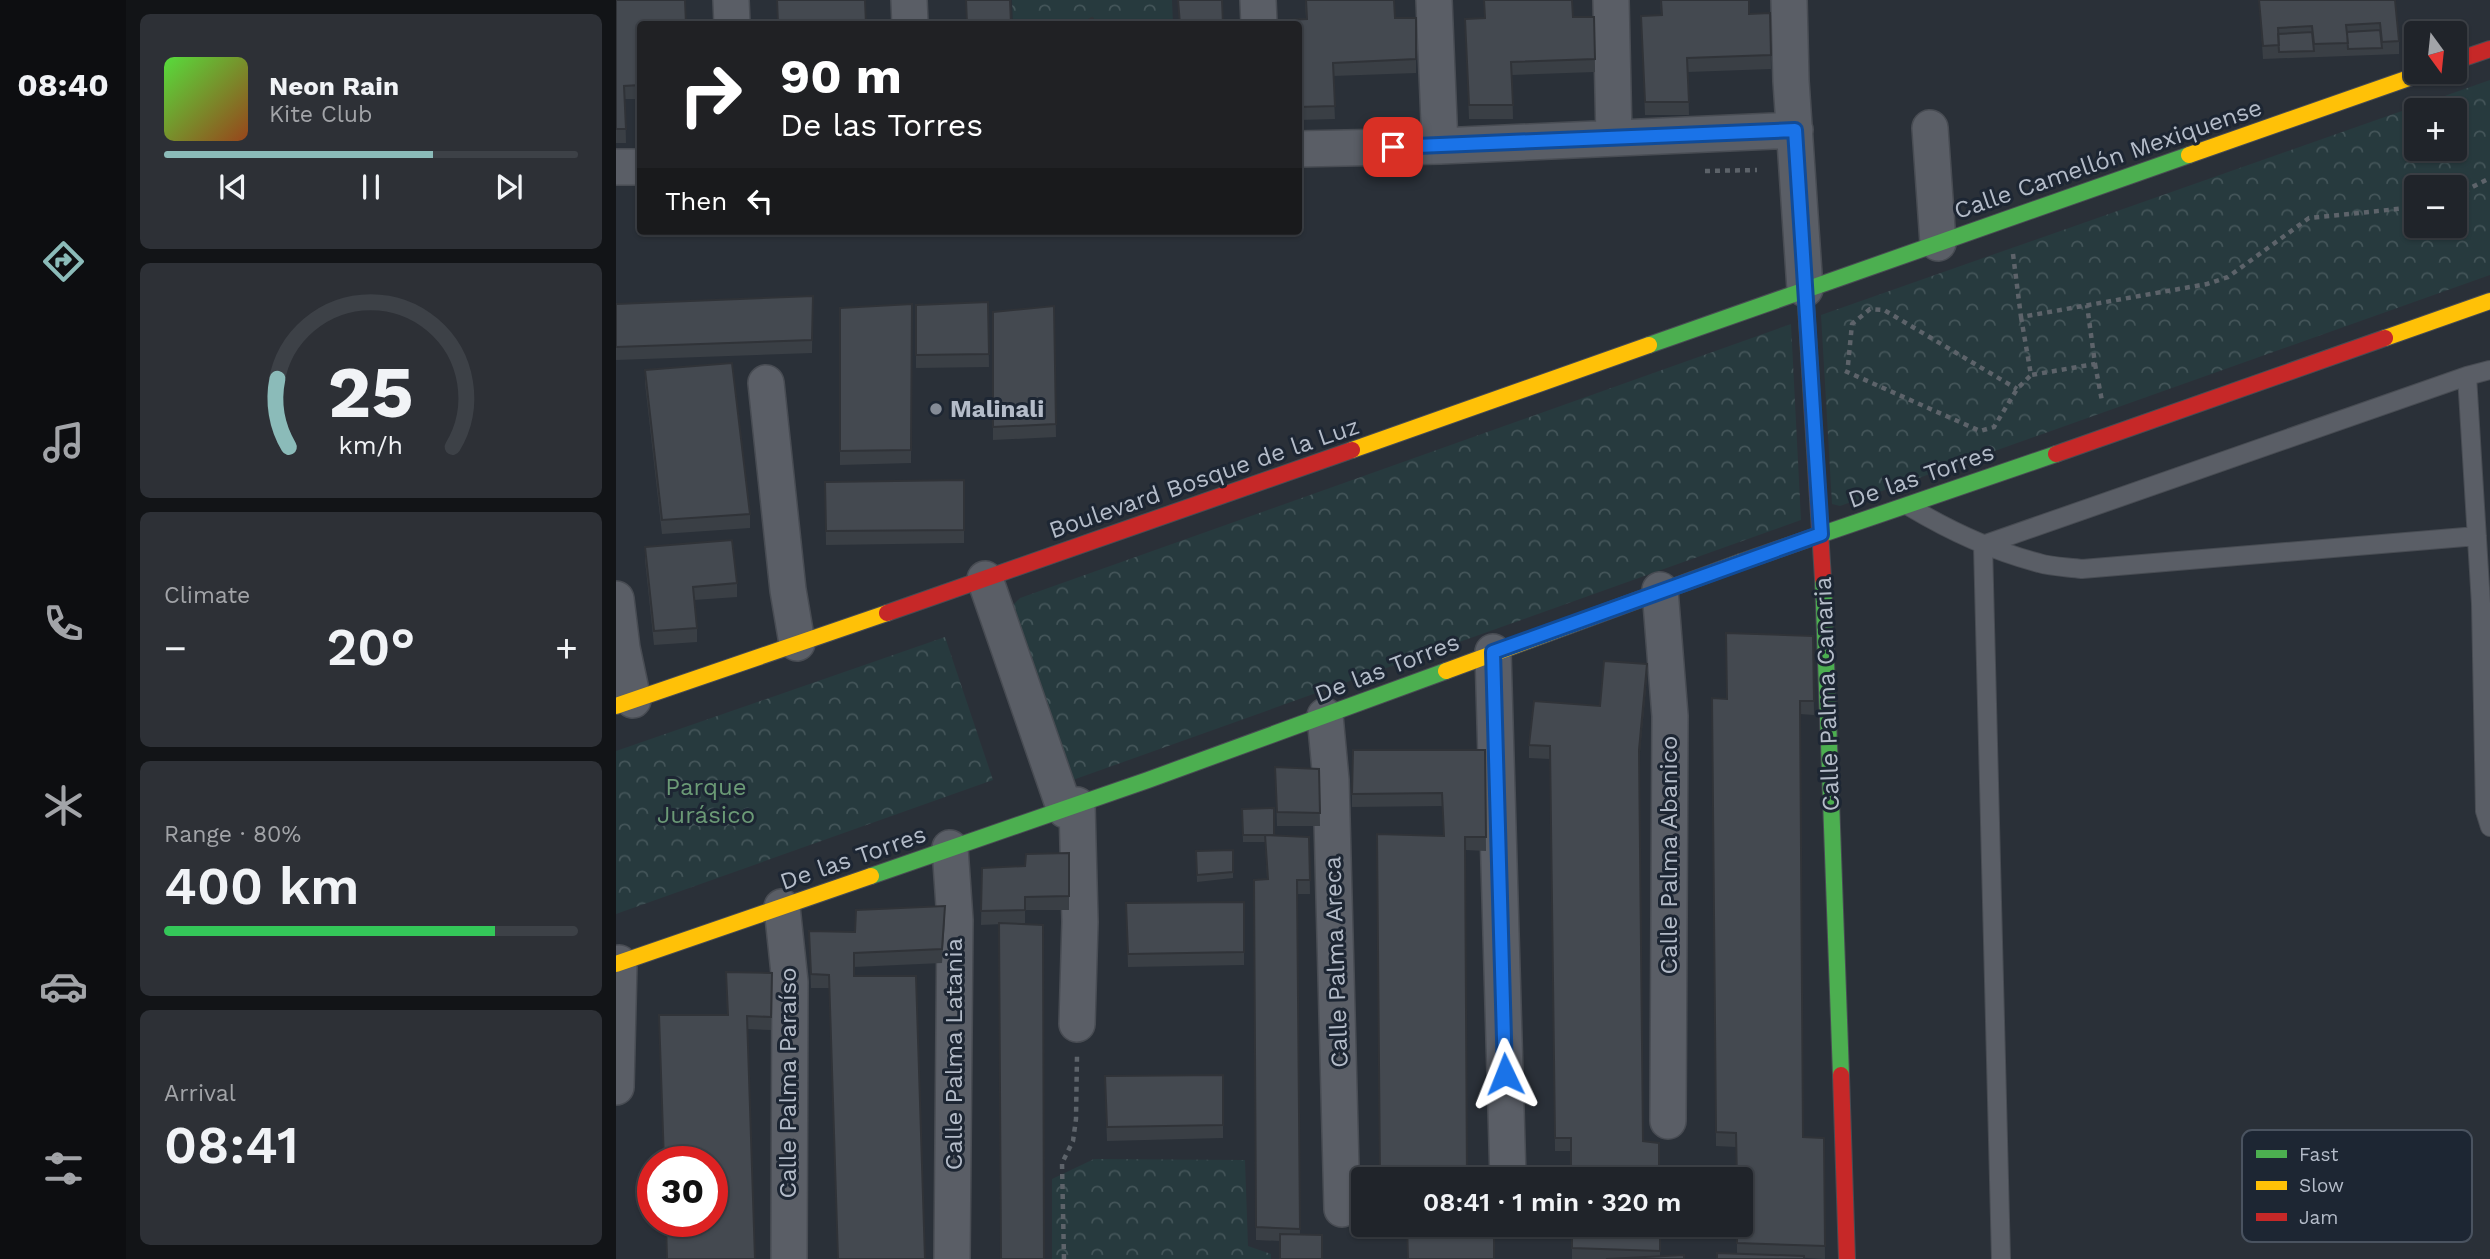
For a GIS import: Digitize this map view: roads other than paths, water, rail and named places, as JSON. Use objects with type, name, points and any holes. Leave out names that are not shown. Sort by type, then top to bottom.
[{"type":"main road","points":[[2468,57],[2490,49]]},
{"type":"main road","name":"Calle Camellón Mexiquense","points":[[1805,289],[2404,80]]},
{"type":"main road","name":"Calle Palma Canaria","points":[[1805,289],[1821,534],[1847,1259]]},
{"type":"main road","name":"Boulevard Bosque de la Luz","points":[[624,703],[985,579],[1805,289]]},
{"type":"main road","name":"De las Torres","points":[[617,964],[1071,808],[1660,590],[1908,506],[2490,301]]},
{"type":"street","points":[[731,0],[732,21]]},
{"type":"street","points":[[909,0],[910,21]]},
{"type":"street","points":[[1258,0],[1259,21]]},
{"type":"street","points":[[1434,0],[1440,146]]},
{"type":"street","points":[[1611,0],[1614,138]]},
{"type":"street","name":"Calle Palma Canaria","points":[[1789,0],[1805,289]]},
{"type":"street","points":[[1930,128],[1938,243]]},
{"type":"street","points":[[1302,149],[1440,146],[1795,130]]},
{"type":"street","points":[[616,167],[637,167]]},
{"type":"street","points":[[766,383],[788,590],[797,643]]},
{"type":"street","points":[[985,579],[1071,808],[1080,922],[1077,1024]]},
{"type":"street","name":"Calle Palma Abanico","points":[[1660,590],[1670,716],[1668,1121]]},
{"type":"street","points":[[616,599],[624,703]]},
{"type":"street","points":[[1493,652],[1507,1167]]},
{"type":"street","name":"Calle Palma Areca","points":[[1325,716],[1331,780],[1342,1209]]},
{"type":"street","name":"Calle Palma Latania","points":[[950,848],[955,920],[953,1259]]},
{"type":"street","name":"Calle Palma Paraíso","points":[[782,907],[790,982],[789,1259]]},
{"type":"street","points":[[616,1087],[617,964]]},
{"type":"lane","points":[[1983,545],[2490,370]]},
{"type":"lane","points":[[2468,376],[2481,604],[2485,811],[2490,827]]},
{"type":"lane","points":[[1908,506],[1983,545],[2041,564],[2082,569],[2477,536]]},
{"type":"lane","points":[[1983,545],[2001,1259]]},
{"type":"place","name":"Malinali","points":[[936,409]]},
{"type":"park label","name":"Parque Jurásico","points":[[706,801]]}]
